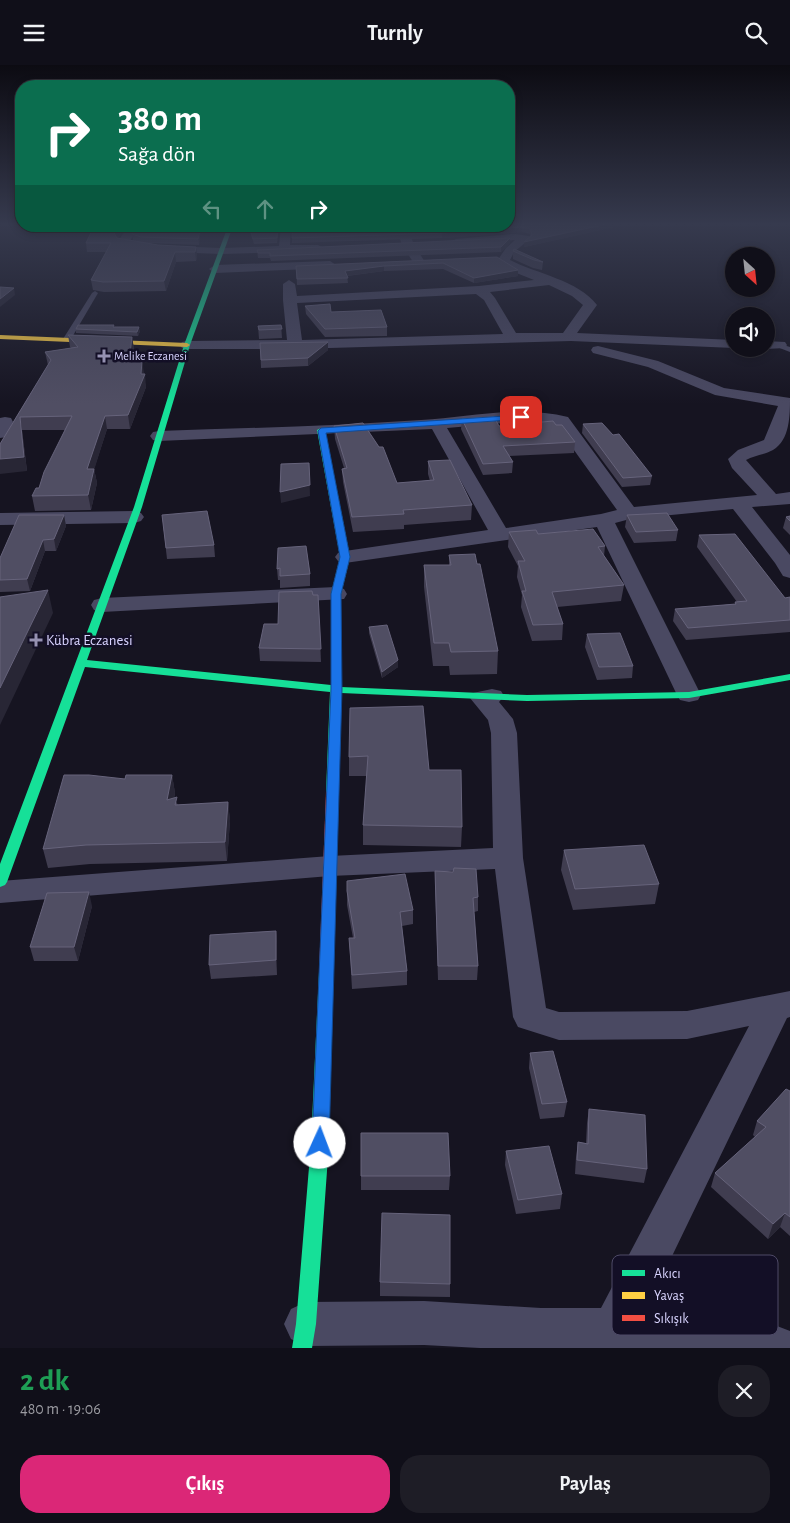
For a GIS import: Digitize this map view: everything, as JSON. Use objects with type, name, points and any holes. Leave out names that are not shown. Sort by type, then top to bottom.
[{"type":"street","points":[[0,882],[134,517],[187,345],[210,284]]},
{"type":"street","points":[[289,284],[295,345]]},
{"type":"street","points":[[289,300],[479,289],[525,284]]},
{"type":"street","points":[[557,284],[585,298],[590,305],[566,338]]},
{"type":"street","points":[[479,289],[488,298],[512,338]]},
{"type":"street","points":[[0,337],[187,345],[370,344],[550,337],[725,344]]},
{"type":"street","points":[[550,337],[569,344],[653,364],[704,387],[721,392],[788,403],[772,442],[742,454],[737,459],[738,464],[781,499]]},
{"type":"street","points":[[160,436],[321,431],[538,417],[555,418],[562,421],[629,513]]},
{"type":"street","points":[[437,424],[500,535]]},
{"type":"street","points":[[321,431],[345,557],[336,594],[336,689],[320,1143],[304,1336],[424,1323],[541,1330],[612,1331]]},
{"type":"street","points":[[345,557],[602,520],[629,513],[781,499]]},
{"type":"street","points":[[739,504],[785,562],[790,572]]},
{"type":"street","points":[[0,519],[134,517]]},
{"type":"street","points":[[602,520],[608,527],[690,695]]},
{"type":"street","points":[[102,605],[336,594]]},
{"type":"street","points":[[80,663],[362,692],[492,696],[690,695],[790,677]]},
{"type":"street","points":[[492,696],[482,698],[500,719],[504,733],[508,858],[530,1017],[559,1026],[687,1025],[783,1005]]},
{"type":"street","points":[[0,892],[330,866],[508,858]]},
{"type":"street","points":[[653,1255],[783,1005]]},
{"type":"street","points":[[652,1335],[777,1348]]},
{"type":"lane","points":[[67,339],[95,293]]},
{"type":"building","points":[[0,287],[14,288],[0,299]]},
{"type":"building","points":[[330,304],[331,312],[381,310],[387,327],[325,329],[305,306]]},
{"type":"building","points":[[78,325],[139,327],[137,332],[76,329]]},
{"type":"building","points":[[281,325],[282,329],[259,330],[258,326]]},
{"type":"building","points":[[68,335],[132,337],[129,362],[142,361],[141,374],[145,374],[128,415],[105,416],[87,469],[94,469],[88,495],[32,496],[36,488],[39,488],[44,472],[72,416],[20,417],[24,457],[0,459],[0,444],[51,360],[45,352],[78,347]]},
{"type":"building","points":[[328,342],[308,358],[261,360],[260,343]]},
{"type":"building","points":[[494,417],[499,426],[553,421],[556,425],[562,425],[575,442],[503,446],[513,462],[483,464],[462,419]]},
{"type":"building","points":[[363,423],[379,447],[383,447],[397,483],[434,480],[428,461],[450,460],[472,505],[403,510],[404,514],[352,517],[342,469],[347,468],[334,426]]},
{"type":"building","points":[[602,423],[613,435],[619,434],[652,476],[623,478],[583,424]]},
{"type":"building","points":[[309,463],[310,485],[280,492],[281,464]]},
{"type":"building","points":[[207,511],[214,545],[166,548],[162,515]]},
{"type":"building","points":[[667,513],[678,530],[636,532],[627,515]]},
{"type":"building","points":[[19,515],[64,515],[54,539],[43,540],[27,579],[0,580],[0,558]]},
{"type":"building","points":[[593,529],[605,546],[598,547],[624,585],[552,592],[563,624],[533,625],[522,591],[526,591],[518,561],[525,561],[509,532],[536,530],[538,534]]},
{"type":"building","points":[[735,534],[785,598],[790,597],[790,620],[688,628],[675,609],[736,604],[735,602],[747,601],[699,535]]},
{"type":"building","points":[[306,546],[310,574],[280,576],[280,568],[277,569],[278,548]]},
{"type":"building","points":[[475,554],[477,564],[480,564],[498,651],[451,652],[449,643],[434,643],[424,565],[451,565],[449,555]]},
{"type":"building","points":[[48,590],[0,688],[0,597]]},
{"type":"building","points":[[312,591],[313,595],[318,595],[321,649],[259,648],[264,624],[278,624],[279,592]]},
{"type":"building","points":[[387,625],[398,660],[382,672],[369,627]]},
{"type":"building","points":[[620,633],[633,666],[599,667],[587,634]]},
{"type":"building","points":[[423,706],[429,770],[461,770],[462,827],[363,825],[368,756],[349,757],[350,708]]},
{"type":"building","points":[[64,775],[89,775],[125,779],[126,775],[172,775],[167,800],[177,797],[175,805],[228,802],[225,842],[86,845],[43,849]]},
{"type":"building","points":[[644,845],[659,884],[575,889],[564,850]]},
{"type":"building","points":[[454,868],[476,869],[478,897],[473,898],[478,966],[438,966],[435,871],[453,872]]},
{"type":"building","points":[[405,874],[413,910],[400,912],[407,971],[352,975],[349,938],[355,938],[347,881]]},
{"type":"building","points":[[89,892],[74,947],[30,947],[47,893]]},
{"type":"building","points":[[276,931],[276,960],[209,965],[210,935]]},
{"type":"building","points":[[553,1051],[567,1102],[542,1104],[530,1053]]},
{"type":"building","points":[[786,1089],[790,1091],[790,1217],[785,1213],[773,1224],[715,1173],[766,1127],[757,1121]]},
{"type":"building","points":[[589,1109],[645,1115],[647,1169],[577,1160],[578,1142],[588,1144]]},
{"type":"building","points":[[361,1133],[448,1133],[450,1176],[361,1176]]},
{"type":"building","points":[[549,1146],[562,1194],[518,1200],[506,1151]]},
{"type":"building","points":[[382,1213],[450,1215],[450,1284],[380,1282]]},
{"type":"traffic: fast","points":[[0,882],[138,507],[187,345],[210,284]]},
{"type":"traffic: fast","points":[[321,430],[345,557],[336,594],[336,689],[332,792]]},
{"type":"traffic: fast","points":[[80,663],[362,692],[527,698],[689,695],[790,677]]},
{"type":"traffic: fast","points":[[302,1348],[306,1324],[320,1143],[326,972]]},
{"type":"traffic: slow","points":[[0,337],[187,345]]},
{"type":"traffic: jam","points":[[326,972],[332,792]]},
{"type":"place","name":"Melike Eczanesi","points":[[104,356]]},
{"type":"place","name":"Kübra Eczanesi","points":[[36,640]]},
{"type":"route","points":[[320,1143],[336,689],[336,594],[345,557],[321,431],[521,417]]}]
